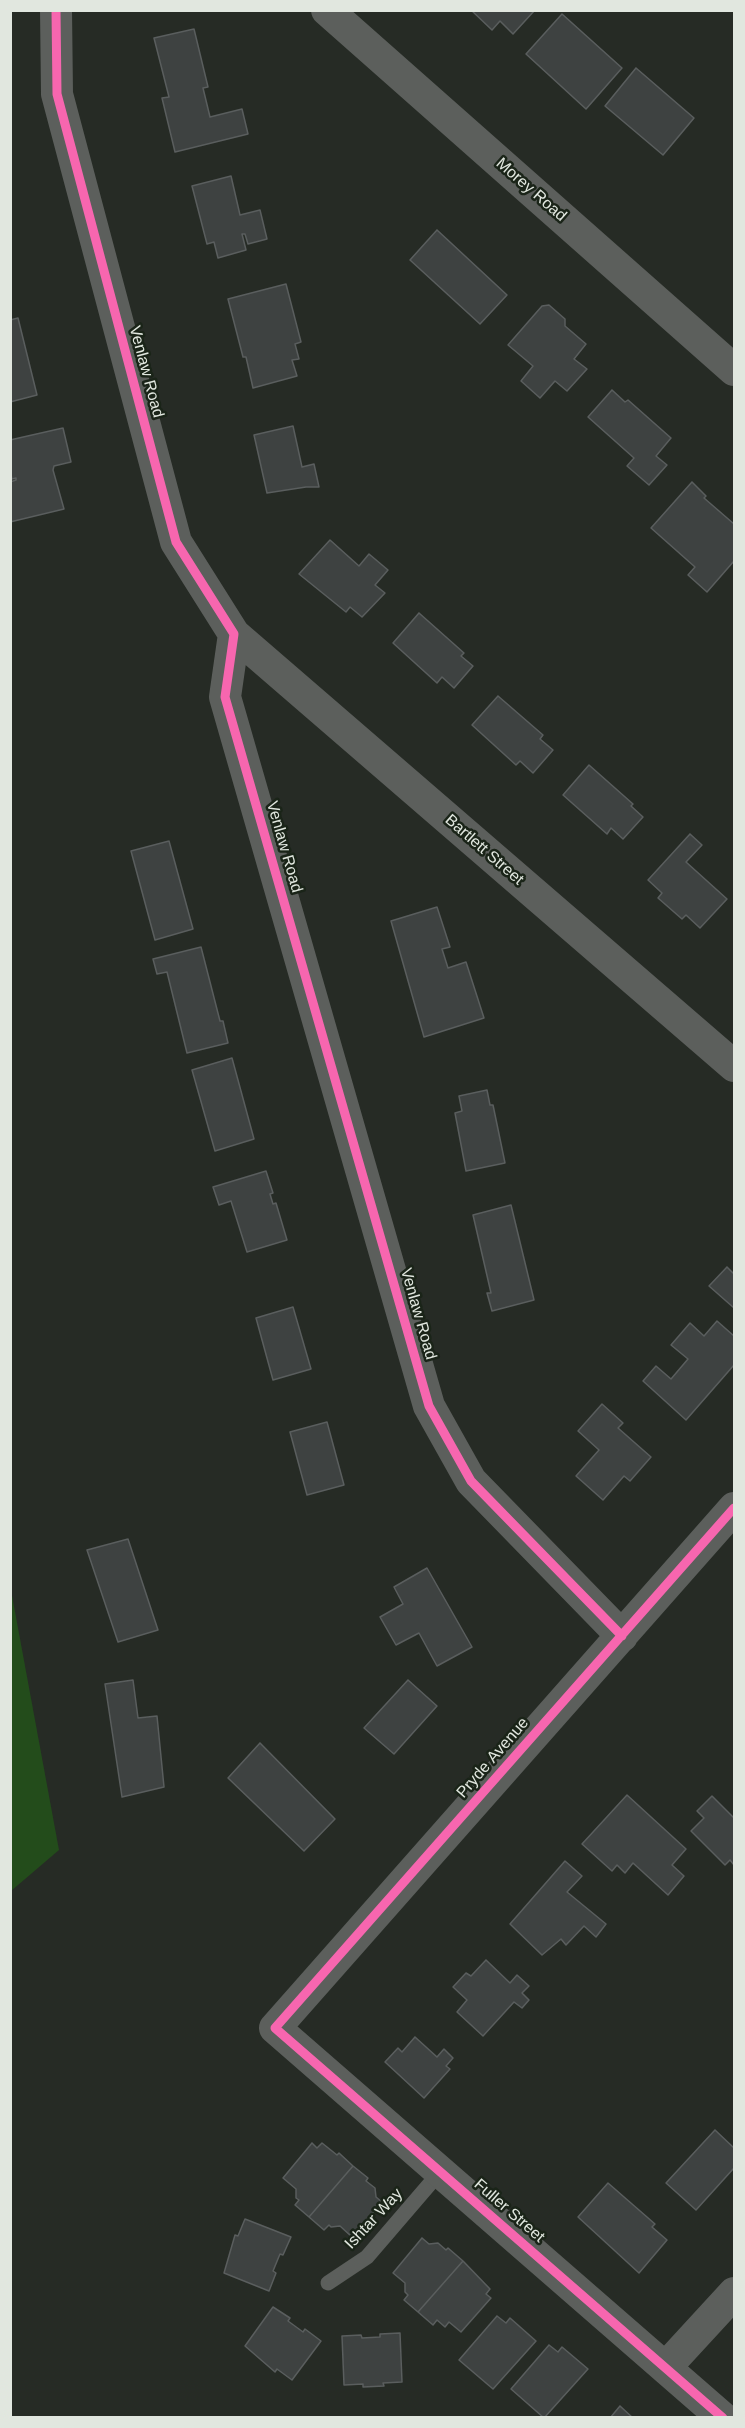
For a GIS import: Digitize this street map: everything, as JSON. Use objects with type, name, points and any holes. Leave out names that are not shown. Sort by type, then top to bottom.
[{"type":"street","name":"Venlaw Road","points":[[56,10],[57,94],[176,542],[234,634],[225,697],[429,1406],[471,1481],[621,1636]]},
{"type":"street","name":"Morey Road","points":[[327,10],[735,370]]},
{"type":"street","name":"Bartlett Street","points":[[234,634],[735,1066]]},
{"type":"street","name":"Pryde Avenue","points":[[275,2028],[735,1508]]},
{"type":"street","name":"Fuller Street","points":[[275,2028],[723,2418]]},
{"type":"street","points":[[666,2367],[735,2293]]},
{"type":"lane","name":"Ishtar Way","points":[[328,2283],[368,2257],[440,2172]]},
{"type":"green space","points":[[11,1590],[59,1850],[10,1891]]},
{"type":"building","points":[[471,10],[535,10],[513,34],[500,21],[492,30]]},
{"type":"building","points":[[562,14],[622,68],[586,109],[526,54]]},
{"type":"building","points":[[194,29],[208,87],[203,88],[210,117],[242,109],[248,134],[175,152],[162,98],[169,97],[154,38]]},
{"type":"building","points":[[636,68],[694,118],[663,155],[605,106]]},
{"type":"building","points":[[231,176],[240,215],[260,210],[267,239],[248,244],[245,234],[242,234],[246,250],[218,258],[214,242],[207,244],[192,186]]},
{"type":"building","points":[[437,230],[507,295],[480,324],[410,260]]},
{"type":"building","points":[[286,284],[301,342],[295,344],[299,359],[292,360],[297,376],[253,388],[228,299]]},
{"type":"building","points":[[549,305],[565,319],[565,326],[586,344],[574,359],[587,369],[567,391],[555,381],[540,398],[521,381],[533,366],[508,345],[542,306]]},
{"type":"building","points":[[18,318],[37,395],[10,402],[10,320]]},
{"type":"building","points":[[612,390],[625,402],[628,400],[671,438],[656,456],[667,465],[649,485],[627,466],[634,458],[588,417]]},
{"type":"building","points":[[293,426],[302,467],[314,464],[319,487],[267,493],[254,435]]},
{"type":"building","points":[[63,428],[71,462],[54,466],[53,470],[64,509],[10,522],[10,482],[16,478],[12,479],[10,471],[10,440]]},
{"type":"building","points":[[692,482],[706,496],[704,498],[734,524],[734,561],[707,592],[688,575],[695,567],[651,528]]},
{"type":"building","points":[[330,540],[359,566],[369,554],[388,570],[375,585],[385,593],[362,617],[350,607],[346,612],[299,574]]},
{"type":"building","points":[[419,613],[464,653],[461,656],[473,666],[454,688],[442,677],[437,683],[393,643]]},
{"type":"building","points":[[498,696],[543,735],[540,739],[553,750],[533,773],[520,761],[516,765],[472,725]]},
{"type":"building","points":[[589,765],[633,804],[631,806],[643,817],[623,839],[611,828],[607,834],[563,795]]},
{"type":"building","points":[[690,834],[702,845],[686,862],[727,899],[700,928],[686,915],[682,919],[658,898],[662,893],[648,880]]},
{"type":"building","points":[[169,841],[193,929],[155,940],[131,851]]},
{"type":"building","points":[[437,907],[450,947],[442,949],[448,968],[466,962],[484,1018],[424,1037],[391,921]]},
{"type":"building","points":[[201,947],[228,1043],[187,1053],[167,972],[157,974],[153,959]]},
{"type":"building","points":[[232,1058],[254,1139],[215,1151],[192,1070]]},
{"type":"building","points":[[487,1090],[490,1105],[493,1105],[505,1163],[466,1171],[455,1113],[462,1111],[459,1096]]},
{"type":"building","points":[[266,1171],[273,1193],[270,1194],[273,1204],[276,1203],[287,1240],[247,1252],[231,1201],[219,1205],[213,1187]]},
{"type":"building","points":[[511,1205],[534,1300],[492,1311],[487,1293],[491,1293],[473,1215]]},
{"type":"building","points":[[727,1267],[734,1274],[734,1308],[709,1286]]},
{"type":"building","points":[[293,1307],[311,1369],[273,1380],[256,1318]]},
{"type":"building","points":[[717,1321],[734,1336],[734,1365],[686,1420],[643,1381],[656,1366],[671,1379],[688,1359],[671,1345],[690,1323],[704,1336]]},
{"type":"building","points":[[602,1404],[623,1423],[618,1428],[651,1457],[630,1481],[624,1476],[603,1500],[576,1476],[599,1450],[578,1431]]},
{"type":"building","points":[[327,1422],[344,1485],[307,1495],[290,1432]]},
{"type":"building","points":[[128,1539],[158,1630],[118,1642],[87,1550]]},
{"type":"building","points":[[427,1568],[472,1647],[437,1666],[419,1633],[396,1645],[380,1617],[403,1604],[394,1587]]},
{"type":"building","points":[[133,1680],[138,1718],[157,1716],[164,1787],[122,1797],[105,1684]]},
{"type":"building","points":[[408,1680],[437,1706],[394,1754],[364,1728]]},
{"type":"building","points":[[260,1743],[335,1819],[304,1851],[228,1778]]},
{"type":"building","points":[[627,1795],[686,1849],[672,1865],[684,1876],[668,1895],[633,1863],[625,1873],[617,1865],[612,1871],[582,1844]]},
{"type":"building","points":[[712,1796],[734,1818],[734,1865],[730,1860],[725,1865],[691,1831],[704,1818],[697,1811]]},
{"type":"building","points":[[565,1861],[582,1876],[567,1892],[606,1924],[596,1937],[584,1926],[566,1945],[561,1939],[542,1955],[510,1924]]},
{"type":"building","points":[[486,1960],[510,1983],[517,1975],[529,1986],[522,1993],[529,2000],[522,2008],[514,2002],[483,2036],[457,2012],[467,2000],[453,1987],[466,1973],[471,1976]]},
{"type":"building","points":[[415,2037],[437,2057],[444,2049],[453,2058],[446,2066],[450,2069],[424,2098],[385,2062],[398,2048],[402,2052]]},
{"type":"building","points":[[715,2130],[734,2148],[734,2168],[696,2210],[666,2183]]},
{"type":"building","points":[[312,2143],[317,2148],[322,2143],[337,2155],[339,2153],[353,2166],[309,2217],[295,2205],[299,2200],[296,2198],[296,2189],[283,2178]]},
{"type":"building","points":[[353,2166],[368,2178],[366,2181],[375,2188],[376,2197],[382,2202],[352,2237],[340,2226],[331,2227],[329,2225],[324,2230],[309,2217]]},
{"type":"building","points":[[608,2183],[655,2224],[652,2227],[667,2240],[639,2273],[578,2217]]},
{"type":"building","points":[[245,2219],[291,2237],[273,2271],[276,2273],[269,2291],[224,2273],[235,2235],[238,2236]]},
{"type":"building","points":[[422,2238],[429,2244],[438,2243],[446,2250],[448,2248],[463,2261],[418,2312],[404,2300],[408,2295],[405,2292],[405,2283],[393,2273]]},
{"type":"building","points":[[463,2261],[490,2289],[486,2294],[491,2298],[461,2332],[449,2322],[445,2327],[437,2320],[433,2325],[418,2312]]},
{"type":"building","points":[[273,2307],[290,2318],[288,2321],[303,2332],[305,2329],[321,2341],[292,2380],[277,2369],[275,2372],[245,2346]]},
{"type":"building","points":[[497,2316],[506,2323],[510,2318],[536,2341],[493,2389],[459,2360]]},
{"type":"building","points":[[400,2333],[402,2382],[383,2383],[384,2386],[344,2385],[342,2336],[361,2335],[362,2338]]},
{"type":"building","points":[[549,2345],[558,2352],[562,2347],[588,2369],[544,2418],[511,2389]]},
{"type":"building","points":[[620,2406],[633,2418],[610,2418]]},
{"type":"cycle path","points":[[56,10],[57,94],[176,542],[234,634],[225,697],[429,1406],[471,1481],[622,1636]]},
{"type":"cycle path","points":[[723,2418],[275,2028],[734,1508]]}]
